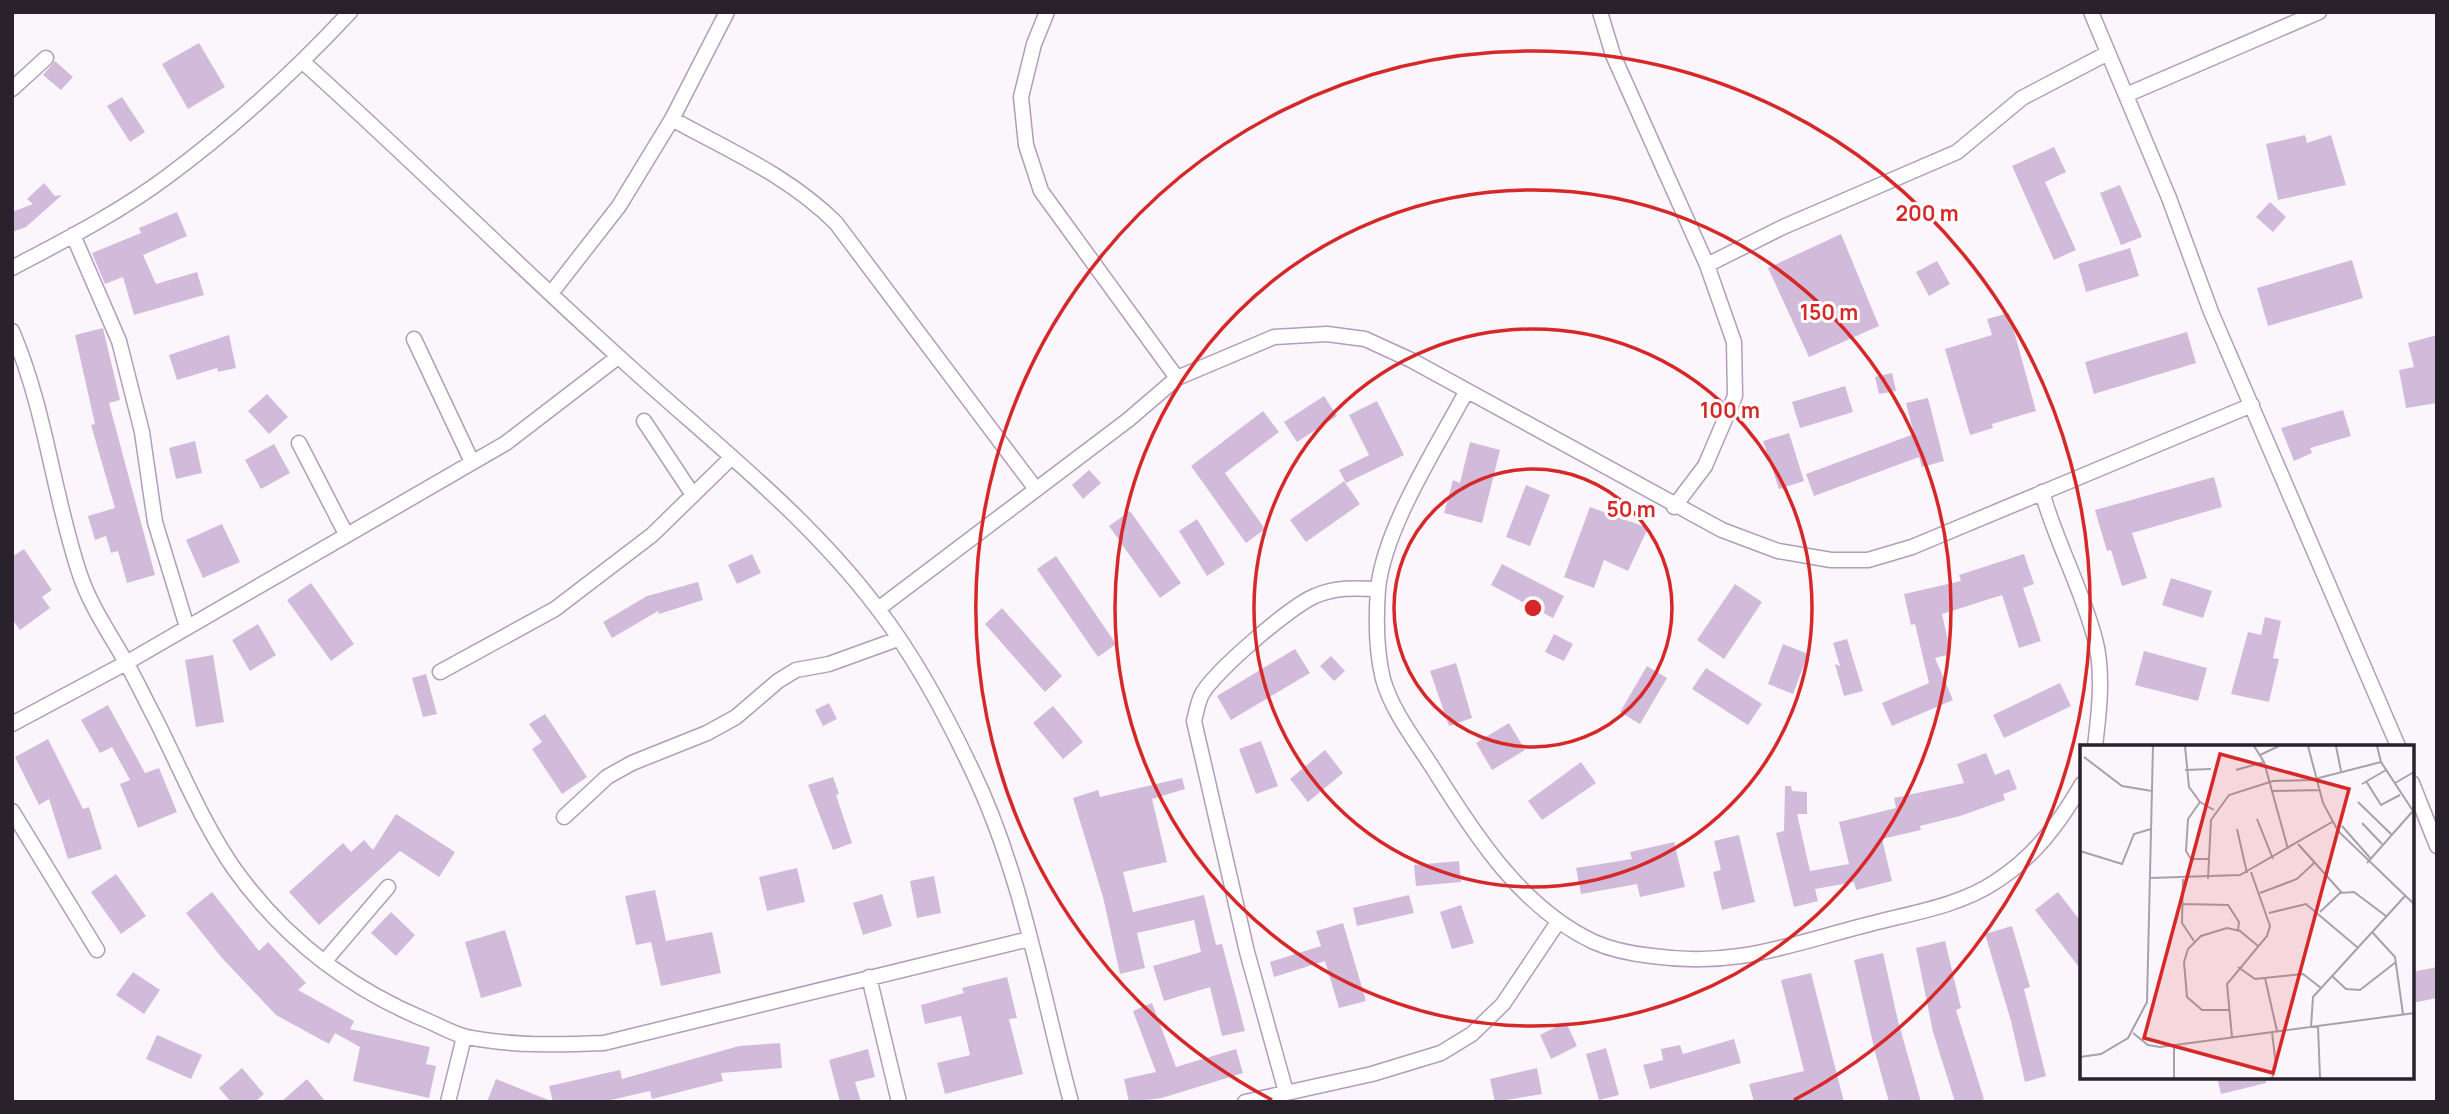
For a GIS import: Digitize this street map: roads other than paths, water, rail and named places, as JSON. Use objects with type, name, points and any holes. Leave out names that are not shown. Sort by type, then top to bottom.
[{"type":"street","points":[[12,268],[73,235],[167,177],[268,96],[350,12]]},
{"type":"street","points":[[552,292],[619,206],[672,119],[727,12]]},
{"type":"street","points":[[1047,12],[1034,44],[1021,97],[1026,145],[1041,191],[1177,378]]},
{"type":"street","points":[[1600,12],[1613,55],[1707,265],[1734,342],[1735,396],[1704,466],[1674,507]]},
{"type":"street","points":[[2091,12],[2169,198],[2211,312],[2397,745]]},
{"type":"street","points":[[2126,95],[2319,12]]},
{"type":"street","points":[[1707,265],[1783,227],[1957,152],[2022,98],[2108,53]]},
{"type":"street","points":[[12,89],[46,58]]},
{"type":"street","points":[[303,62],[552,292],[618,357],[732,457],[823,546],[878,609],[929,688],[973,771],[1014,875],[1071,1102]]},
{"type":"street","points":[[672,119],[777,175],[810,198],[836,223],[1035,488]]},
{"type":"street","points":[[73,235],[119,341],[142,432],[155,522],[187,627]]},
{"type":"street","points":[[12,331],[36,400],[60,492],[64,524],[81,578],[103,627],[126,663],[233,867],[266,911],[324,962],[403,1011],[464,1037],[551,1046],[604,1044],[1029,939]]},
{"type":"street","points":[[878,609],[1128,420],[1177,378],[1274,337],[1327,334],[1365,339],[1411,360],[1674,507],[1722,530],[1778,551],[1831,559],[1868,560],[1912,547],[2252,405]]},
{"type":"street","points":[[414,339],[472,462]]},
{"type":"street","points":[[12,724],[126,663],[472,462],[538,420],[618,357]]},
{"type":"street","points":[[1466,392],[1395,530],[1378,589],[1377,636],[1383,680],[1406,724],[1471,826],[1507,873],[1558,922],[1596,943],[1635,954],[1688,961],[1752,957],[1949,903],[1993,884],[2029,857],[2060,822],[2080,786]]},
{"type":"street","points":[[644,421],[693,495]]},
{"type":"street","points":[[299,443],[346,534]]},
{"type":"street","points":[[440,672],[555,609],[652,535],[732,457]]},
{"type":"street","points":[[2042,492],[2051,526],[2096,641],[2100,708],[2095,745]]},
{"type":"street","points":[[1286,1092],[1247,952],[1194,722],[1202,694],[1217,676],[1265,632],[1312,597],[1342,587],[1378,589]]},
{"type":"street","points":[[564,817],[607,777],[632,763],[736,717],[778,681],[796,670],[829,664],[898,639]]},
{"type":"street","points":[[2414,788],[2437,846]]},
{"type":"street","points":[[12,811],[97,950]]},
{"type":"street","points":[[324,962],[387,887]]},
{"type":"street","points":[[1245,1102],[1372,1074],[1441,1054],[1472,1034],[1503,1004],[1558,922]]},
{"type":"street","points":[[869,977],[899,1102]]},
{"type":"street","points":[[448,1102],[464,1037]]}]
